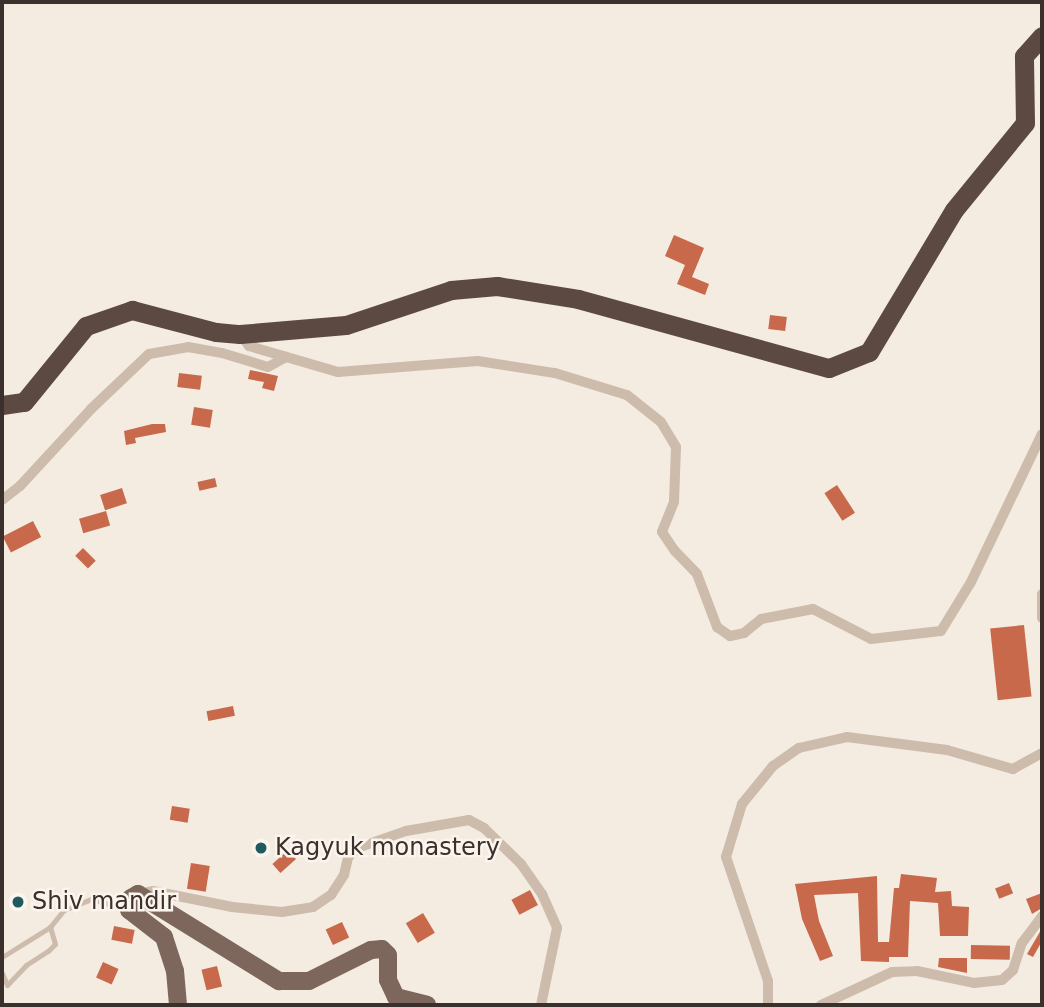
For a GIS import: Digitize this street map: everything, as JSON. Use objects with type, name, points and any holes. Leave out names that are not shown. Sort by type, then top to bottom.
[{"type":"highway","points":[[2,405],[24,402],[86,326],[132,310],[216,332],[240,334],[346,325],[451,290],[497,286],[578,299],[829,368],[869,352],[954,210],[1025,123],[1024,56],[1042,36]]},
{"type":"main road","points":[[134,902],[164,937],[174,971],[178,1005]]},
{"type":"main road","points":[[134,902],[279,981],[309,981],[370,950],[382,949],[388,955],[388,980],[396,997],[426,1005]]},
{"type":"street","points":[[240,334],[249,346],[338,372],[478,361],[555,373],[627,395],[662,422],[676,447],[674,502],[662,532],[674,551],[697,574],[717,627],[730,636],[744,633],[761,620],[813,609],[871,639],[942,631],[971,582],[1042,434]]},
{"type":"street","points":[[2,500],[20,486],[91,409],[149,354],[188,347],[222,353],[268,367],[286,357]]},
{"type":"street","points":[[1042,594],[1042,618]]},
{"type":"street","points":[[768,1005],[768,981],[726,857],[742,804],[773,766],[799,748],[847,737],[947,750],[1013,769],[1042,753]]},
{"type":"street","points":[[134,902],[153,891],[232,906],[282,912],[313,907],[331,895],[344,875],[348,857],[360,847],[406,831],[469,820],[484,828],[521,864],[542,894],[557,928],[541,1005]]},
{"type":"street","points":[[821,1005],[892,972],[917,971],[974,983],[1002,979],[1013,970],[1022,943],[1042,916]]},
{"type":"lane","points":[[2,957],[50,927],[65,910],[91,899],[134,902]]},
{"type":"lane","points":[[2,972],[7,985],[26,965],[50,950],[55,944],[50,927]]},
{"type":"building","points":[[674,235],[704,248],[692,277],[709,284],[705,295],[677,284],[685,265],[665,256]]},
{"type":"building","points":[[770,315],[787,317],[785,331],[768,329]]},
{"type":"building","points":[[250,370],[278,376],[274,391],[262,388],[264,382],[248,379]]},
{"type":"building","points":[[179,373],[202,376],[200,390],[177,387]]},
{"type":"building","points":[[194,407],[213,410],[210,428],[191,425]]},
{"type":"building","points":[[152,424],[165,424],[166,432],[135,438],[136,443],[126,445],[124,431]]},
{"type":"building","points":[[215,478],[217,487],[199,491],[197,482]]},
{"type":"building","points":[[837,485],[855,513],[842,521],[824,493]]},
{"type":"building","points":[[122,488],[127,503],[105,510],[100,495]]},
{"type":"building","points":[[106,511],[110,525],[83,533],[79,519]]},
{"type":"building","points":[[33,521],[41,537],[11,552],[3,536]]},
{"type":"building","points":[[83,548],[96,561],[88,569],[75,556]]},
{"type":"building","points":[[1024,625],[1032,697],[998,700],[990,629]]},
{"type":"building","points":[[233,706],[235,716],[208,721],[206,711]]},
{"type":"building","points":[[172,806],[190,809],[188,823],[170,820]]},
{"type":"building","points":[[288,850],[296,859],[280,873],[272,864]]},
{"type":"building","points":[[191,863],[210,866],[206,892],[187,889]]},
{"type":"building","points":[[901,874],[937,878],[935,892],[951,891],[952,906],[969,907],[968,936],[940,936],[938,903],[910,901],[908,957],[889,957],[889,962],[861,961],[858,893],[814,895],[819,921],[833,956],[820,961],[802,919],[795,884],[877,876],[878,942],[889,942],[894,888],[899,888]]},
{"type":"building","points":[[1009,883],[1013,893],[999,899],[995,889]]},
{"type":"building","points":[[530,890],[538,905],[519,915],[511,900]]},
{"type":"building","points":[[1042,893],[1042,908],[1032,914],[1026,899]]},
{"type":"building","points":[[423,913],[435,933],[418,943],[406,923]]},
{"type":"building","points":[[342,922],[349,937],[333,945],[326,930]]},
{"type":"building","points":[[114,926],[135,930],[132,944],[111,940]]},
{"type":"building","points":[[1041,930],[1042,941],[1033,957],[1027,954]]},
{"type":"building","points":[[971,945],[1010,946],[1010,960],[971,959]]},
{"type":"building","points":[[939,958],[967,958],[967,973],[938,967]]},
{"type":"building","points":[[103,962],[119,969],[112,984],[96,978]]},
{"type":"building","points":[[217,966],[222,986],[207,990],[201,970]]},
{"type":"place","name":"Kagyuk monastery","points":[[261,848]]},
{"type":"place","name":"Shiv mandir","points":[[18,902]]}]
